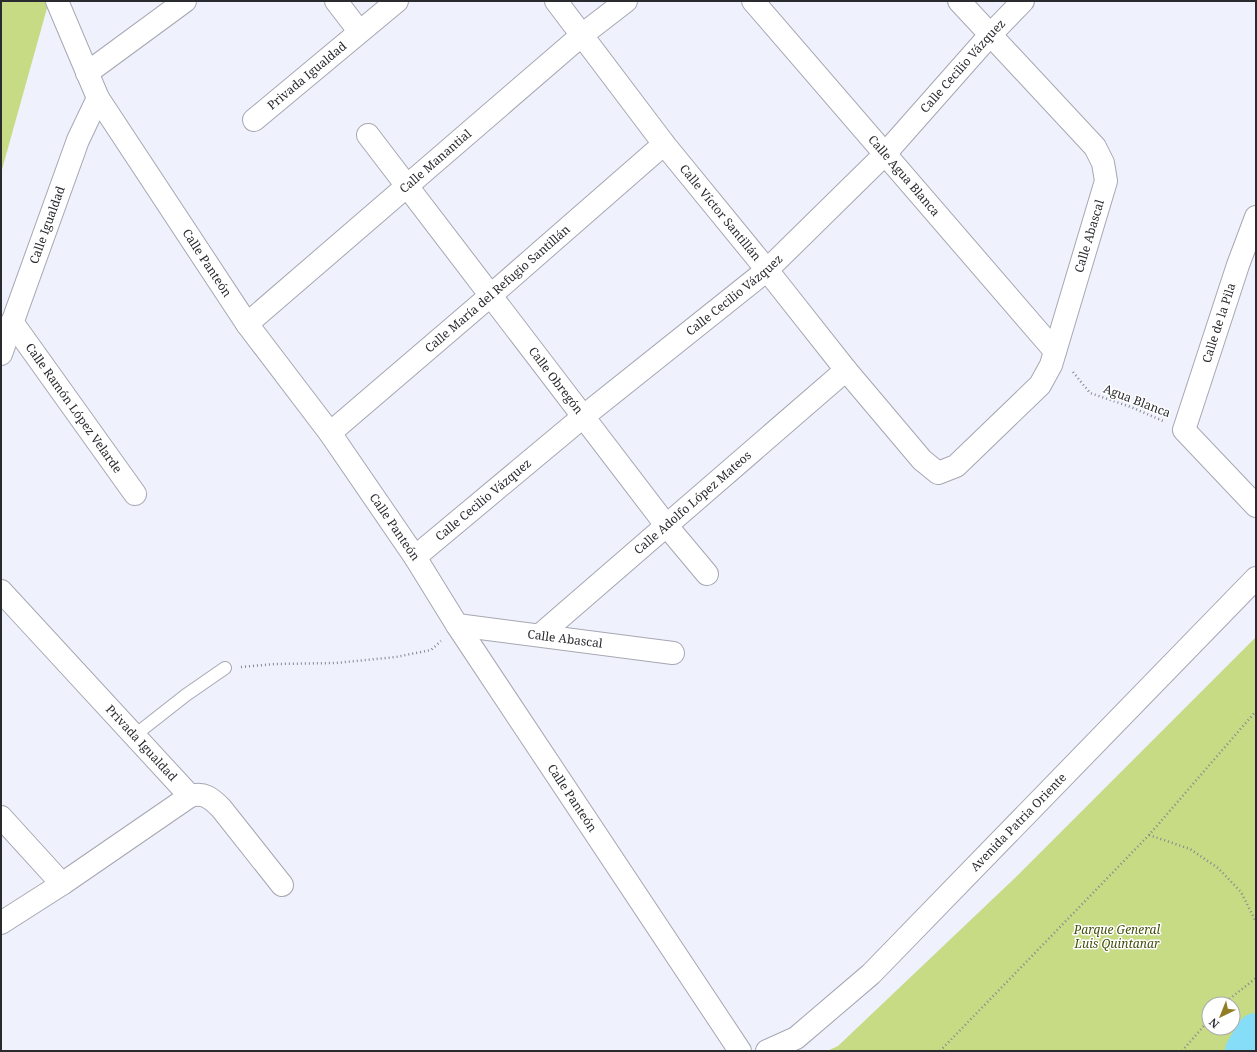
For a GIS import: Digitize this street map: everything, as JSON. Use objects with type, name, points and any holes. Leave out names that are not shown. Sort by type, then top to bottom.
[{"type":"street","name":"Calle Panteón","points":[[57,1],[98,98],[247,324],[330,433],[415,557],[457,625],[740,1051]]},
{"type":"street","points":[[87,73],[185,1]]},
{"type":"street","points":[[336,1],[359,31]]},
{"type":"street","name":"Privada Igualdad","points":[[254,120],[359,31],[397,1]]},
{"type":"street","name":"Calle Víctor Santillán","points":[[556,1],[664,144],[846,370],[922,460],[938,473]]},
{"type":"street","name":"Calle Manantial","points":[[247,324],[582,35],[626,1]]},
{"type":"street","name":"Calle Agua Blanca","points":[[753,1],[884,155],[1055,351]]},
{"type":"street","name":"Calle Abascal","points":[[938,473],[956,466],[1040,385],[1051,365],[1106,181],[1103,163],[1095,147],[959,1]]},
{"type":"street","name":"Calle Cecilio Vázquez","points":[[415,557],[584,416],[767,270],[884,155],[990,35],[1023,1]]},
{"type":"street","name":"Calle Igualdad","points":[[1,354],[78,140],[98,98]]},
{"type":"street","name":"Calle Obregón","points":[[368,135],[666,525],[707,574]]},
{"type":"street","name":"Calle María del Refugio Santillán","points":[[330,433],[664,144]]},
{"type":"street","name":"Calle de la Pila","points":[[1184,430],[1247,262],[1256,217]]},
{"type":"street","name":"Calle Ramón López Velarde","points":[[12,322],[135,494]]},
{"type":"street","name":"Calle Adolfo López Mateos","points":[[540,635],[846,370]]},
{"type":"street","points":[[1184,430],[1256,506]]},
{"type":"street","name":"Avenida Patria Oriente","points":[[768,1051],[796,1038],[871,974],[1256,578]]},
{"type":"street","name":"Privada Igualdad","points":[[1,591],[190,796]]},
{"type":"street","name":"Calle Abascal","points":[[457,625],[673,653]]},
{"type":"street","points":[[1,923],[62,884],[190,796],[198,794],[209,796],[282,885]]},
{"type":"street","points":[[1,817],[62,884]]},
{"type":"lane","points":[[135,735],[186,695],[224,668]]},
{"type":"path","name":"Agua Blanca","points":[[1055,351],[1090,393],[1131,406],[1184,430]]},
{"type":"path","points":[[224,668],[274,664],[336,663],[396,657],[431,650],[457,625]]},
{"type":"path","points":[[940,1051],[1149,834],[1256,711]]},
{"type":"path","points":[[1149,834],[1190,849],[1218,868],[1241,892],[1256,922]]},
{"type":"path","points":[[1233,996],[1256,978]]},
{"type":"path","points":[[1182,1051],[1201,1029]]},
{"type":"green space","points":[[1,1],[49,1],[1,173]]},
{"type":"green space","name":"Parque General Luis Quintanar","points":[[1256,637],[1256,1051],[827,1051],[838,1046],[1017,876]]},
{"type":"waterway","points":[[1245,1051],[1256,1033]]}]
